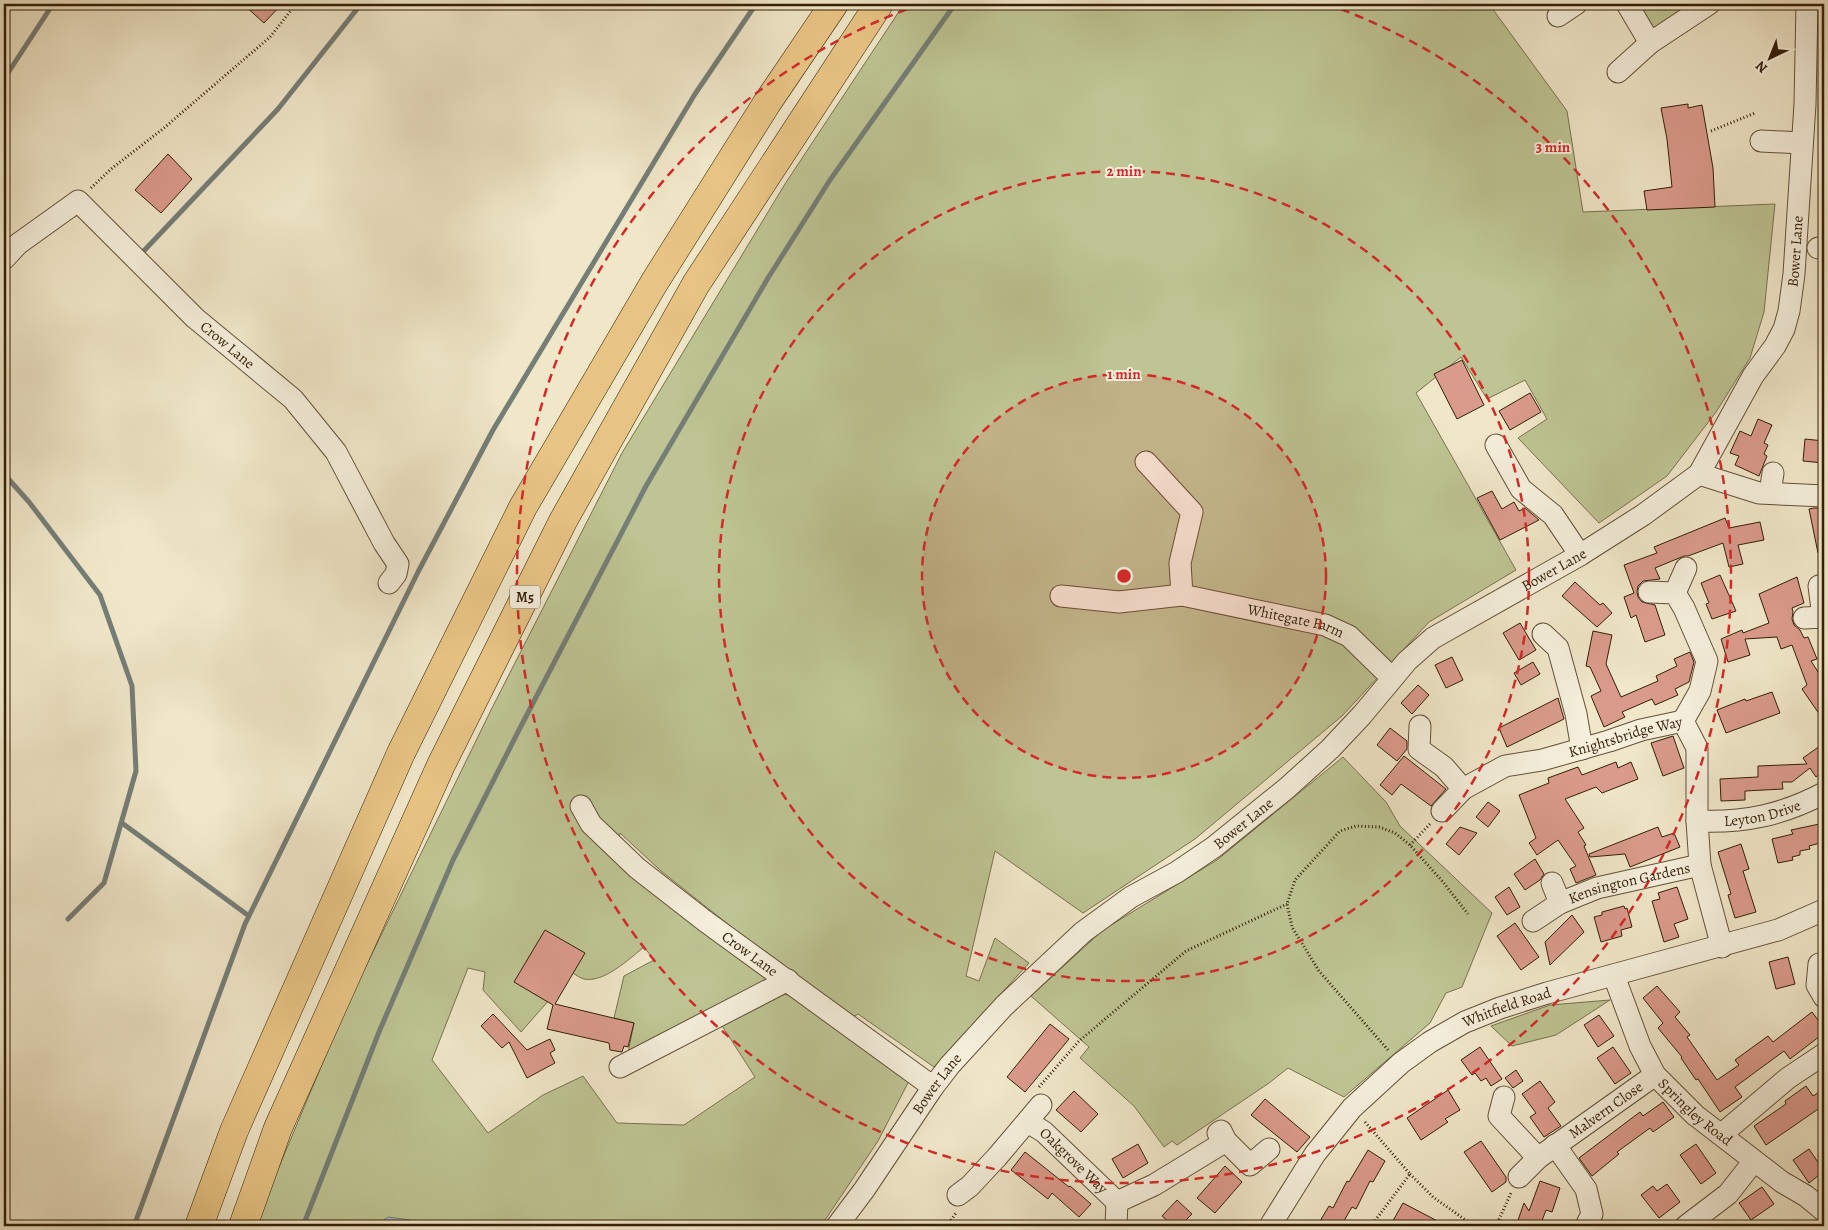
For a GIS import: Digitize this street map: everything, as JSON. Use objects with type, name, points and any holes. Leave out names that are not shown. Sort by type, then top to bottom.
[{"type":"highway","points":[[199,1226],[234,1131],[401,753],[522,508],[654,283],[767,103],[834,4]]},
{"type":"highway","name":"M5","points":[[243,1226],[278,1128],[441,765],[563,521],[696,284],[879,4]]},
{"type":"street","points":[[1558,16],[1576,4]]},
{"type":"street","points":[[1627,4],[1650,43]]},
{"type":"street","points":[[1618,72],[1650,43],[1710,4]]},
{"type":"street","name":"Bower Lane","points":[[837,1226],[864,1190],[933,1086],[970,1042],[1004,1006],[1083,932],[1131,898],[1177,872],[1214,847],[1254,816],[1330,749],[1362,715],[1406,660],[1433,638],[1580,555],[1643,515],[1699,474],[1753,376],[1775,346],[1784,329],[1789,311],[1794,274],[1802,143],[1807,4]]},
{"type":"street","points":[[1761,141],[1802,143]]},
{"type":"street","points":[[4,259],[18,244],[78,201]]},
{"type":"street","name":"Crow Lane","points":[[78,201],[195,318],[293,399],[336,452],[384,543],[398,564],[396,574],[390,583]]},
{"type":"street","points":[[1496,445],[1521,489],[1553,515],[1580,555]]},
{"type":"street","points":[[1146,462],[1192,512],[1180,563],[1182,595]]},
{"type":"street","points":[[1699,474],[1766,492],[1824,496]]},
{"type":"street","points":[[1675,593],[1686,568]]},
{"type":"street","points":[[1817,618],[1819,586]]},
{"type":"street","points":[[1649,592],[1675,593]]},
{"type":"street","points":[[1675,593],[1684,608],[1707,661],[1700,691],[1683,721]]},
{"type":"street","name":"Whitegate Farm","points":[[1061,596],[1118,602],[1182,595],[1325,625],[1349,636],[1392,678]]},
{"type":"street","points":[[1557,640],[1576,714],[1582,749]]},
{"type":"street","name":"Knightsbridge Way","points":[[1442,812],[1463,789],[1505,766],[1542,760],[1610,741],[1641,730],[1683,721],[1696,748],[1700,866],[1722,947]]},
{"type":"street","points":[[1420,726],[1414,755],[1444,767],[1463,789]]},
{"type":"street","name":"Leyton Drive","points":[[1697,821],[1725,822],[1764,817],[1798,806],[1824,793]]},
{"type":"street","name":"Crow Lane","points":[[581,806],[591,824],[637,868],[705,921],[933,1086]]},
{"type":"street","name":"Kensington Gardens","points":[[1533,921],[1560,903],[1598,888],[1700,866]]},
{"type":"street","name":"Kensington Gardens","points":[[1552,883],[1560,903]]},
{"type":"street","name":"Whitfield Road","points":[[1270,1226],[1315,1154],[1352,1108],[1400,1063],[1430,1042],[1465,1022],[1500,1008],[1547,993],[1722,947],[1778,930],[1824,910]]},
{"type":"street","name":"Springley Road","points":[[1614,976],[1640,1046],[1655,1075],[1695,1115],[1782,1182],[1806,1196],[1824,1211]]},
{"type":"street","points":[[620,1067],[788,980]]},
{"type":"street","points":[[1722,1134],[1788,1078],[1824,1054]]},
{"type":"street","name":"Malvern Close","points":[[1519,1177],[1538,1158],[1555,1145],[1655,1075]]},
{"type":"street","name":"Oakgrove Way","points":[[958,1195],[970,1186],[1041,1105]]},
{"type":"street","points":[[1496,1110],[1538,1158]]},
{"type":"street","name":"Oakgrove Way","points":[[1028,1122],[1044,1132],[1117,1202],[1116,1226]]},
{"type":"street","name":"Oakgrove Way","points":[[1117,1202],[1154,1185],[1200,1158],[1203,1144],[1221,1132],[1226,1141],[1250,1165],[1269,1149]]},
{"type":"street","name":"Malvern Close","points":[[1555,1145],[1586,1189],[1592,1214],[1586,1226]]},
{"type":"street","points":[[1686,1226],[1728,1194],[1754,1161]]},
{"type":"path","points":[[78,201],[110,169],[164,128],[270,37],[296,4]]},
{"type":"path","points":[[1711,131],[1755,113]]},
{"type":"path","points":[[1410,845],[1442,812]]},
{"type":"path","points":[[1400,1063],[1318,971],[1292,927],[1287,904],[1295,880],[1340,831],[1356,826],[1379,827],[1395,833],[1410,845],[1468,914]]},
{"type":"path","points":[[1041,1105],[1031,1096],[1079,1040],[1186,951],[1287,904]]},
{"type":"path","points":[[1352,1108],[1410,1174],[1433,1197],[1474,1226]]},
{"type":"path","points":[[1371,1226],[1410,1174]]},
{"type":"path","points":[[1496,1226],[1519,1177]]},
{"type":"green space","points":[[904,4],[1489,4],[1567,111],[1583,212],[1775,204],[1764,312],[1750,358],[1716,412],[1667,476],[1599,523],[1518,438],[1547,419],[1525,380],[1487,399],[1461,357],[1416,393],[1516,570],[1429,622],[1342,716],[1195,839],[1083,913],[995,851],[966,976],[979,981],[995,938],[1029,963],[934,1067],[858,1014],[838,1026],[909,1081],[878,1141],[821,1226],[257,1226],[269,1191],[346,1007],[492,708],[622,453],[785,184]],"holes":[[[620,833],[661,871],[792,975],[796,996],[781,994],[719,1021],[755,1077],[684,1125],[617,1123],[583,1076],[543,1095],[488,1133],[432,1060],[468,968],[485,972],[483,990],[521,1032],[573,973],[584,979],[600,977],[616,969],[644,947],[654,960],[624,976],[614,1018],[634,1023],[627,1058],[772,980],[616,853]]]},
{"type":"green space","points":[[1634,4],[1695,4],[1653,33]]},
{"type":"green space","points":[[1343,757],[1386,802],[1400,826],[1492,913],[1462,987],[1446,993],[1430,1023],[1344,1097],[1288,1068],[1177,1145],[1172,1141],[1164,1147],[1134,1106],[1080,1058],[1089,1047],[1031,996],[1103,930],[1217,860]]},
{"type":"green space","points":[[1610,1000],[1556,1035],[1512,1046],[1491,1026],[1550,1005]]},
{"type":"water","points":[[388,1217],[410,1220],[415,1226],[375,1226]]},
{"type":"building","points":[[243,4],[282,4],[264,23]]},
{"type":"building","points":[[1688,104],[1688,108],[1702,105],[1713,168],[1715,207],[1647,210],[1644,191],[1672,187],[1667,139],[1661,108]]},
{"type":"building","points":[[168,154],[192,179],[161,213],[135,190]]},
{"type":"building","points":[[1462,360],[1484,405],[1457,419],[1434,374]]},
{"type":"building","points":[[1530,393],[1541,412],[1510,430],[1499,411]]},
{"type":"building","points":[[1758,419],[1772,425],[1764,443],[1768,445],[1764,454],[1767,456],[1759,476],[1735,465],[1739,456],[1730,453],[1740,431],[1751,436]]},
{"type":"building","points":[[1805,439],[1824,441],[1824,463],[1803,461]]},
{"type":"building","points":[[1492,491],[1502,509],[1514,502],[1519,511],[1525,508],[1539,520],[1500,540],[1477,498]]},
{"type":"building","points":[[1824,508],[1824,552],[1818,553],[1809,509]]},
{"type":"building","points":[[1725,518],[1729,528],[1760,522],[1764,540],[1738,545],[1743,564],[1729,567],[1723,543],[1655,568],[1660,579],[1643,581],[1638,586],[1637,592],[1642,602],[1655,605],[1665,635],[1645,642],[1636,615],[1631,618],[1624,597],[1634,593],[1624,565],[1657,553],[1654,547]]},
{"type":"building","points":[[1720,575],[1736,611],[1712,619],[1706,604],[1709,603],[1701,583]]},
{"type":"building","points":[[1797,577],[1804,603],[1792,608],[1792,619],[1794,625],[1800,630],[1804,638],[1808,637],[1817,659],[1811,661],[1824,681],[1824,721],[1802,689],[1807,685],[1792,645],[1781,649],[1777,637],[1745,639],[1750,655],[1728,662],[1721,639],[1742,630],[1743,633],[1769,623],[1759,594]]},
{"type":"building","points":[[1575,582],[1600,605],[1603,603],[1612,613],[1597,627],[1562,596]]},
{"type":"building","points":[[1520,623],[1536,650],[1519,660],[1503,633]]},
{"type":"building","points":[[1593,631],[1612,635],[1606,664],[1621,697],[1658,681],[1656,676],[1677,666],[1674,659],[1690,652],[1694,662],[1689,682],[1675,689],[1678,695],[1655,705],[1652,699],[1622,712],[1625,717],[1604,727],[1591,696],[1601,691],[1590,667],[1586,666]]},
{"type":"building","points":[[1452,657],[1463,680],[1446,688],[1435,665]]},
{"type":"building","points":[[1533,662],[1540,674],[1521,685],[1514,673]]},
{"type":"building","points":[[1418,685],[1429,695],[1412,714],[1401,703]]},
{"type":"building","points":[[1772,692],[1780,713],[1726,733],[1717,710],[1745,699],[1746,701]]},
{"type":"building","points":[[1558,698],[1564,719],[1507,747],[1499,728]]},
{"type":"building","points":[[1390,728],[1407,741],[1407,749],[1397,761],[1377,745]]},
{"type":"building","points":[[1673,736],[1684,768],[1663,776],[1651,743]]},
{"type":"building","points":[[1824,743],[1824,771],[1816,777],[1810,768],[1792,782],[1782,782],[1783,789],[1745,791],[1745,800],[1721,801],[1720,779],[1758,777],[1758,766],[1807,764],[1803,758]]},
{"type":"building","points":[[1404,756],[1446,789],[1431,806],[1401,784],[1392,795],[1380,785]]},
{"type":"building","points":[[1616,762],[1618,768],[1631,762],[1638,779],[1602,793],[1596,787],[1565,799],[1584,828],[1578,832],[1586,845],[1584,846],[1596,875],[1576,883],[1570,869],[1576,866],[1558,840],[1537,855],[1529,843],[1536,838],[1519,795],[1549,783],[1548,778],[1578,767],[1582,775]]},
{"type":"building","points":[[1488,802],[1500,811],[1488,827],[1476,817]]},
{"type":"building","points":[[1824,823],[1824,842],[1809,846],[1810,849],[1800,851],[1800,855],[1792,857],[1793,860],[1778,863],[1772,839],[1793,834],[1791,830]]},
{"type":"building","points":[[1460,827],[1477,833],[1459,855],[1446,844]]},
{"type":"building","points":[[1658,827],[1662,837],[1674,833],[1680,847],[1630,867],[1625,854],[1590,857],[1589,854]]},
{"type":"building","points":[[1741,844],[1749,869],[1743,871],[1756,912],[1735,918],[1728,895],[1731,894],[1718,852]]},
{"type":"building","points":[[1535,859],[1544,874],[1540,880],[1525,890],[1514,874]]},
{"type":"building","points":[[1509,887],[1520,907],[1507,915],[1495,897]]},
{"type":"building","points":[[1677,887],[1688,919],[1674,924],[1679,937],[1664,942],[1652,901],[1660,899],[1658,893]]},
{"type":"building","points":[[1624,906],[1625,909],[1627,908],[1632,927],[1621,930],[1622,936],[1601,942],[1594,917],[1602,915],[1602,912]]},
{"type":"building","points":[[1572,915],[1584,932],[1550,965],[1545,942]]},
{"type":"building","points":[[1515,923],[1539,957],[1521,970],[1497,936]]},
{"type":"building","points":[[545,930],[585,953],[555,1004],[634,1023],[628,1047],[624,1046],[622,1052],[610,1050],[609,1043],[547,1029],[553,1005],[514,982]]},
{"type":"building","points":[[1788,957],[1795,984],[1776,989],[1769,962]]},
{"type":"building","points":[[1657,986],[1680,1012],[1675,1017],[1690,1035],[1687,1037],[1717,1080],[1739,1065],[1735,1060],[1768,1036],[1773,1042],[1812,1012],[1824,1028],[1824,1033],[1790,1059],[1784,1051],[1735,1087],[1742,1097],[1720,1112],[1698,1079],[1696,1080],[1682,1057],[1658,1028],[1663,1023],[1643,998]]},
{"type":"building","points":[[493,1014],[527,1050],[550,1039],[555,1050],[550,1053],[555,1063],[527,1078],[509,1042],[502,1048],[481,1026]]},
{"type":"building","points":[[1599,1015],[1614,1036],[1598,1047],[1584,1025]]},
{"type":"building","points":[[1050,1024],[1069,1039],[1025,1092],[1007,1077]]},
{"type":"building","points":[[1480,1047],[1502,1079],[1491,1086],[1486,1078],[1481,1081],[1475,1073],[1472,1075],[1461,1060]]},
{"type":"building","points":[[1613,1047],[1631,1073],[1615,1084],[1597,1058]]},
{"type":"building","points":[[1516,1070],[1523,1081],[1513,1088],[1505,1078]]},
{"type":"building","points":[[1540,1081],[1555,1102],[1548,1108],[1561,1126],[1544,1137],[1530,1117],[1536,1113],[1522,1094]]},
{"type":"building","points":[[1806,1086],[1813,1096],[1824,1089],[1824,1105],[1766,1145],[1754,1126],[1786,1104],[1785,1101]]},
{"type":"building","points":[[1448,1090],[1460,1110],[1445,1119],[1448,1122],[1421,1140],[1407,1118]]},
{"type":"building","points":[[1074,1091],[1098,1114],[1081,1132],[1056,1110]]},
{"type":"building","points":[[1265,1099],[1310,1137],[1297,1152],[1251,1115]]},
{"type":"building","points":[[1663,1102],[1674,1117],[1653,1132],[1650,1128],[1617,1152],[1619,1154],[1592,1176],[1579,1158],[1640,1112],[1643,1116]]},
{"type":"building","points":[[1481,1141],[1506,1177],[1506,1182],[1492,1192],[1464,1152]]},
{"type":"building","points":[[1138,1144],[1148,1163],[1123,1178],[1112,1159]]},
{"type":"building","points":[[1696,1144],[1716,1173],[1701,1184],[1680,1155]]},
{"type":"building","points":[[1809,1149],[1824,1171],[1809,1183],[1793,1160]]},
{"type":"building","points":[[1368,1150],[1385,1161],[1373,1182],[1370,1181],[1356,1209],[1352,1207],[1341,1226],[1317,1226],[1329,1206],[1333,1208],[1347,1181],[1349,1182]]},
{"type":"building","points":[[1025,1152],[1091,1204],[1079,1217],[1052,1193],[1048,1199],[1011,1170]]},
{"type":"building","points":[[1225,1166],[1242,1182],[1215,1213],[1197,1198]]},
{"type":"building","points":[[1540,1181],[1560,1188],[1552,1212],[1546,1210],[1540,1226],[1516,1226],[1524,1203],[1529,1211]]},
{"type":"building","points":[[1667,1184],[1680,1202],[1659,1218],[1641,1195],[1653,1186],[1657,1191]]},
{"type":"building","points":[[1762,1187],[1774,1204],[1751,1220],[1739,1203]]},
{"type":"building","points":[[1177,1200],[1192,1214],[1180,1226],[1174,1226],[1162,1216]]},
{"type":"building","points":[[1403,1203],[1447,1226],[1390,1226]]},
{"type":"waterway","points":[[4,79],[53,4]]},
{"type":"waterway","points":[[139,256],[278,109],[361,4]]},
{"type":"waterway","points":[[134,1226],[245,924],[418,572],[493,430],[695,94],[756,4]]},
{"type":"waterway","points":[[303,1226],[379,1032],[453,860],[646,486],[768,278],[830,180],[955,4]]},
{"type":"waterway","points":[[4,474],[29,502],[100,595],[132,686],[136,771],[104,883],[68,919]]},
{"type":"waterway","points":[[122,823],[249,916]]}]
